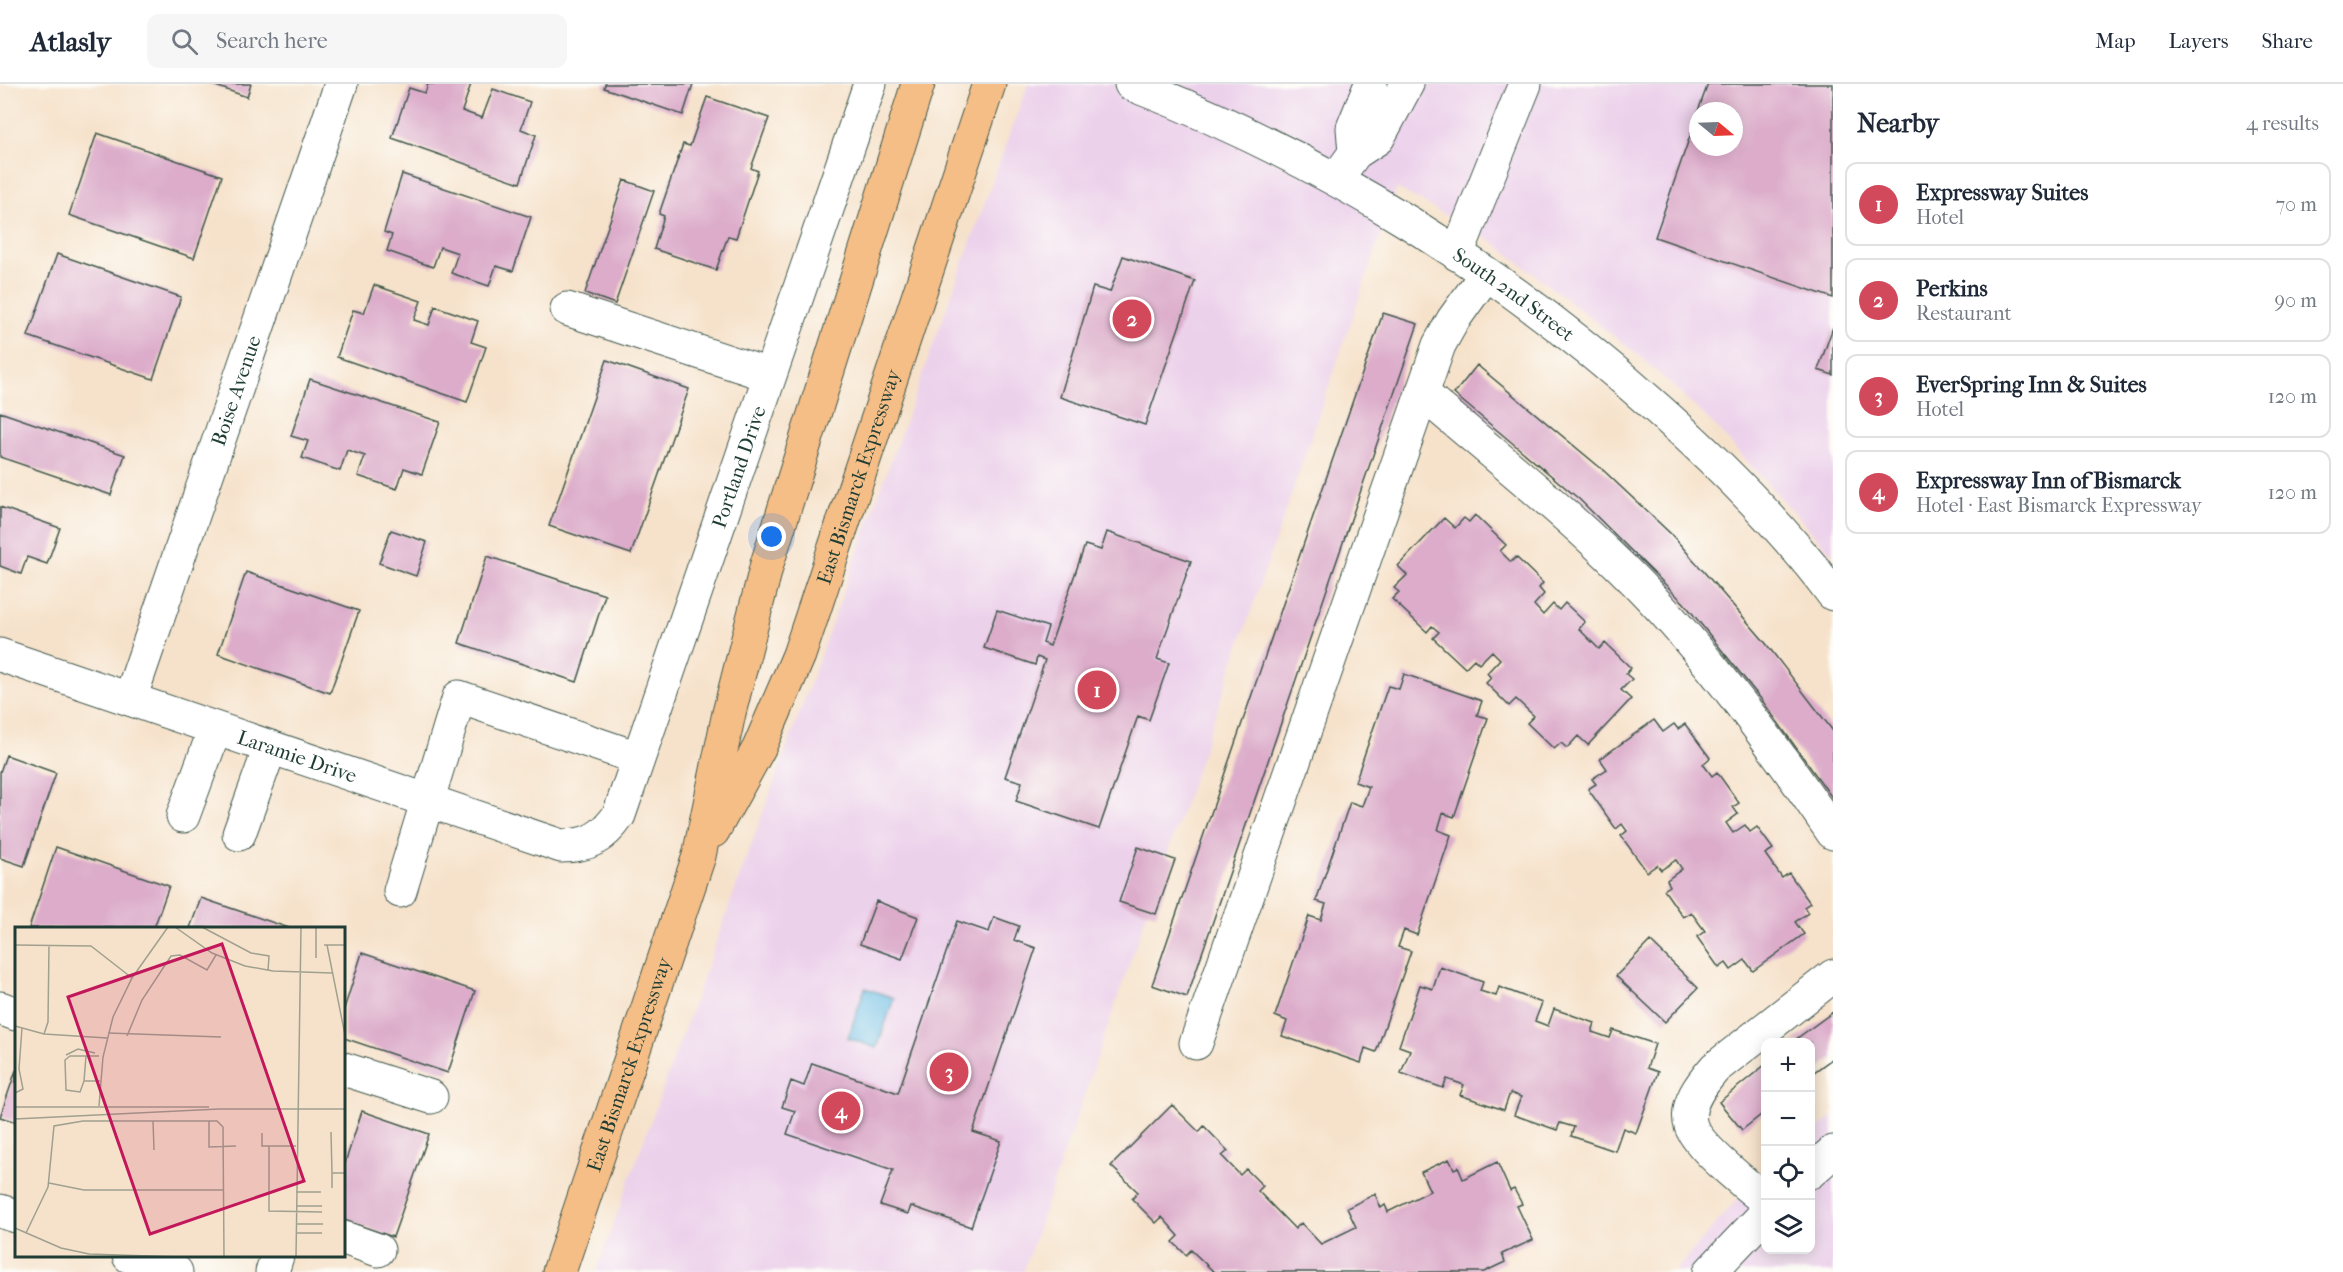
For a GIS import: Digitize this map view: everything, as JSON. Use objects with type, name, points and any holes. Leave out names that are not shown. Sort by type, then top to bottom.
[{"type":"main road","name":"East Bismarck Expressway","points":[[559,1272],[699,856],[729,713],[767,564],[918,84]]},
{"type":"main road","name":"East Bismarck Expressway","points":[[699,856],[759,748],[799,654],[989,84]]},
{"type":"street","name":"Boise Avenue","points":[[130,699],[341,84]]},
{"type":"street","name":"Portland Drive","points":[[596,840],[608,831],[619,815],[870,84]]},
{"type":"street","name":"South 2nd Street","points":[[1131,84],[1176,92],[1346,166],[1457,254],[1588,348],[1680,429],[1770,518],[1823,559],[1833,594]]},
{"type":"street","points":[[1346,166],[1353,128],[1371,84]]},
{"type":"street","points":[[1346,166],[1390,84]]},
{"type":"street","points":[[1346,166],[1378,138],[1407,84]]},
{"type":"street","points":[[1457,254],[1525,84]]},
{"type":"street","points":[[1196,1043],[1439,345],[1453,320],[1486,274]]},
{"type":"street","points":[[567,309],[769,375]]},
{"type":"street","points":[[1422,393],[1603,549],[1638,584],[1733,695],[1796,779],[1833,834]]},
{"type":"street","name":"Laramie Drive","points":[[0,655],[561,846],[578,846],[596,840]]},
{"type":"street","points":[[400,891],[459,698],[638,758]]},
{"type":"street","points":[[183,816],[215,729]]},
{"type":"street","points":[[239,834],[270,748]]},
{"type":"street","points":[[1765,1200],[1701,1143],[1690,1125],[1691,1105],[1701,1085],[1715,1068],[1833,976]]},
{"type":"street","points":[[0,1008],[15,1014]]},
{"type":"street","points":[[345,1069],[431,1097]]},
{"type":"street","points":[[1815,1168],[1833,1152]]},
{"type":"street","points":[[0,1211],[15,1216]]},
{"type":"street","points":[[1710,1272],[1761,1218]]},
{"type":"street","points":[[345,1238],[378,1250]]},
{"type":"street","points":[[132,1257],[176,1272]]},
{"type":"street","points":[[272,1272],[277,1257]]},
{"type":"shaded area","points":[[1028,84],[1833,84],[1833,555],[1710,421],[1641,357],[1493,242],[1397,188],[1023,1272],[596,1272]]},
{"type":"shaded area","points":[[1833,1116],[1833,1272],[1674,1272],[1733,1204],[1761,1180],[1761,1254],[1815,1254],[1815,1133]]},
{"type":"water","points":[[865,988],[894,998],[877,1048],[848,1038]]},
{"type":"building","points":[[210,84],[251,84],[247,97]]},
{"type":"building","points":[[428,84],[471,84],[462,111],[482,118],[493,89],[530,102],[521,129],[536,135],[520,183],[392,138],[409,88],[425,93]]},
{"type":"building","points":[[605,84],[693,84],[683,115],[604,88]]},
{"type":"building","points":[[1708,84],[1833,84],[1833,298],[1655,237],[1689,139],[1689,156],[1743,156],[1743,102],[1701,102]]},
{"type":"building","points":[[707,97],[769,118],[751,168],[758,171],[736,238],[728,236],[716,270],[654,249],[664,216],[659,214],[683,144],[690,146]]},
{"type":"building","points":[[97,133],[222,176],[194,258],[69,215]]},
{"type":"building","points":[[402,174],[531,217],[513,271],[496,266],[489,286],[451,273],[458,253],[440,247],[433,267],[387,251],[392,235],[384,232]]},
{"type":"building","points":[[624,180],[654,191],[615,304],[585,293]]},
{"type":"building","points":[[57,254],[181,297],[153,379],[28,336]]},
{"type":"building","points":[[1123,256],[1195,281],[1145,425],[1060,397],[1093,287],[1110,292]]},
{"type":"building","points":[[374,285],[421,301],[414,320],[429,325],[435,306],[478,321],[471,342],[486,347],[467,402],[337,357],[353,310],[364,313]]},
{"type":"building","points":[[1383,313],[1418,324],[1187,997],[1152,985]]},
{"type":"building","points":[[1833,327],[1833,375],[1818,370]]},
{"type":"building","points":[[607,360],[689,389],[631,554],[549,526]]},
{"type":"building","points":[[1477,365],[1603,470],[1671,534],[1764,641],[1833,731],[1833,799],[1761,699],[1684,603],[1579,499],[1454,394]]},
{"type":"building","points":[[310,379],[440,422],[422,474],[404,468],[397,489],[358,476],[365,456],[347,450],[340,471],[302,458],[308,441],[291,436]]},
{"type":"building","points":[[0,412],[125,455],[111,495],[0,457]]},
{"type":"building","points":[[0,507],[60,528],[47,564],[27,557],[21,574],[0,566]]},
{"type":"building","points":[[1475,515],[1506,545],[1500,551],[1511,562],[1516,557],[1543,583],[1539,588],[1544,594],[1534,605],[1543,615],[1553,604],[1559,610],[1565,603],[1585,622],[1579,629],[1599,649],[1605,643],[1631,668],[1626,674],[1632,679],[1621,690],[1631,699],[1588,745],[1578,736],[1567,748],[1561,743],[1554,749],[1527,723],[1534,716],[1516,699],[1509,706],[1486,683],[1491,678],[1487,673],[1500,659],[1492,651],[1479,664],[1474,659],[1465,668],[1433,638],[1439,632],[1432,626],[1427,632],[1392,599],[1399,592],[1394,588],[1407,575],[1398,566],[1444,518],[1455,528],[1464,518],[1469,522]]},
{"type":"building","points":[[391,530],[427,542],[416,576],[379,563]]},
{"type":"building","points":[[1107,532],[1191,561],[1157,659],[1169,663],[1149,720],[1138,716],[1099,829],[1016,801],[1022,782],[1005,777],[1045,660],[1037,657],[1035,665],[984,648],[997,610],[1048,627],[1043,643],[1050,646],[1085,545],[1101,550]]},
{"type":"building","points":[[487,556],[605,595],[577,682],[459,643]]},
{"type":"building","points":[[246,572],[359,611],[330,693],[218,654]]},
{"type":"building","points":[[1404,674],[1482,701],[1477,715],[1488,718],[1454,817],[1443,813],[1438,830],[1451,835],[1417,935],[1404,930],[1398,947],[1411,951],[1376,1052],[1365,1048],[1361,1063],[1282,1036],[1287,1021],[1275,1016],[1309,916],[1321,920],[1326,904],[1316,901],[1350,802],[1362,806],[1369,787],[1355,782],[1388,686],[1399,689]]},
{"type":"building","points":[[1654,720],[1663,732],[1674,724],[1678,729],[1685,724],[1710,758],[1703,764],[1712,776],[1717,772],[1739,803],[1733,807],[1738,814],[1726,823],[1733,833],[1745,825],[1750,832],[1757,827],[1773,849],[1765,854],[1782,878],[1789,873],[1810,903],[1804,907],[1808,913],[1795,922],[1804,934],[1753,971],[1745,960],[1731,970],[1726,963],[1719,968],[1697,937],[1705,931],[1691,912],[1683,917],[1664,890],[1670,886],[1667,880],[1682,869],[1676,860],[1661,870],[1657,865],[1647,872],[1621,836],[1627,831],[1622,824],[1616,829],[1588,789],[1596,784],[1592,779],[1607,769],[1600,759]]},
{"type":"building","points":[[6,755],[56,773],[24,866],[0,858],[0,772]]},
{"type":"building","points":[[56,847],[169,886],[154,927],[29,927]]},
{"type":"building","points":[[1138,847],[1175,860],[1156,914],[1119,902]]},
{"type":"building","points":[[201,898],[286,927],[190,927]]},
{"type":"building","points":[[876,901],[918,917],[902,959],[860,944]]},
{"type":"building","points":[[994,917],[1019,926],[1014,940],[1036,948],[973,1132],[1001,1141],[971,1227],[911,1206],[908,1214],[880,1205],[893,1170],[787,1134],[795,1111],[782,1107],[791,1081],[804,1086],[812,1063],[898,1093],[957,921],[989,932]]},
{"type":"building","points":[[1650,941],[1698,988],[1665,1022],[1616,976]]},
{"type":"building","points":[[362,953],[475,991],[448,1073],[345,1038],[345,1006]]},
{"type":"building","points":[[1440,967],[1483,982],[1480,991],[1496,996],[1499,987],[1542,1003],[1535,1021],[1548,1026],[1554,1009],[1595,1023],[1592,1032],[1610,1038],[1613,1030],[1655,1044],[1647,1068],[1658,1072],[1636,1133],[1623,1128],[1615,1151],[1571,1136],[1574,1127],[1560,1123],[1557,1130],[1514,1115],[1521,1097],[1510,1093],[1504,1110],[1460,1095],[1464,1085],[1447,1079],[1443,1088],[1401,1073],[1410,1050],[1399,1046],[1420,985],[1433,989]]},
{"type":"building","points":[[1833,1012],[1833,1058],[1815,1071],[1815,1038],[1797,1038]]},
{"type":"building","points":[[1761,1068],[1761,1115],[1742,1130],[1719,1102]]},
{"type":"building","points":[[15,1073],[15,1122],[0,1117]]},
{"type":"building","points":[[1172,1105],[1199,1132],[1204,1126],[1228,1151],[1222,1156],[1240,1175],[1246,1169],[1263,1186],[1258,1191],[1295,1229],[1301,1223],[1321,1244],[1356,1227],[1347,1208],[1375,1194],[1381,1208],[1385,1205],[1388,1212],[1430,1191],[1421,1172],[1449,1159],[1454,1169],[1458,1167],[1463,1179],[1497,1162],[1510,1191],[1514,1189],[1522,1204],[1517,1206],[1533,1240],[1502,1254],[1505,1262],[1484,1272],[1214,1272],[1191,1250],[1186,1255],[1173,1242],[1179,1236],[1162,1217],[1156,1223],[1132,1199],[1138,1192],[1111,1166]]},
{"type":"building","points":[[362,1111],[429,1134],[393,1237],[345,1220],[345,1163]]},
{"type":"place","name":"Perkins","points":[[1132,319]]},
{"type":"place","name":"Expressway Suites","points":[[1097,690]]},
{"type":"place","name":"EverSpring Inn & Suites","points":[[949,1072]]},
{"type":"place","name":"Expressway Inn of Bismarck","points":[[841,1111]]}]
